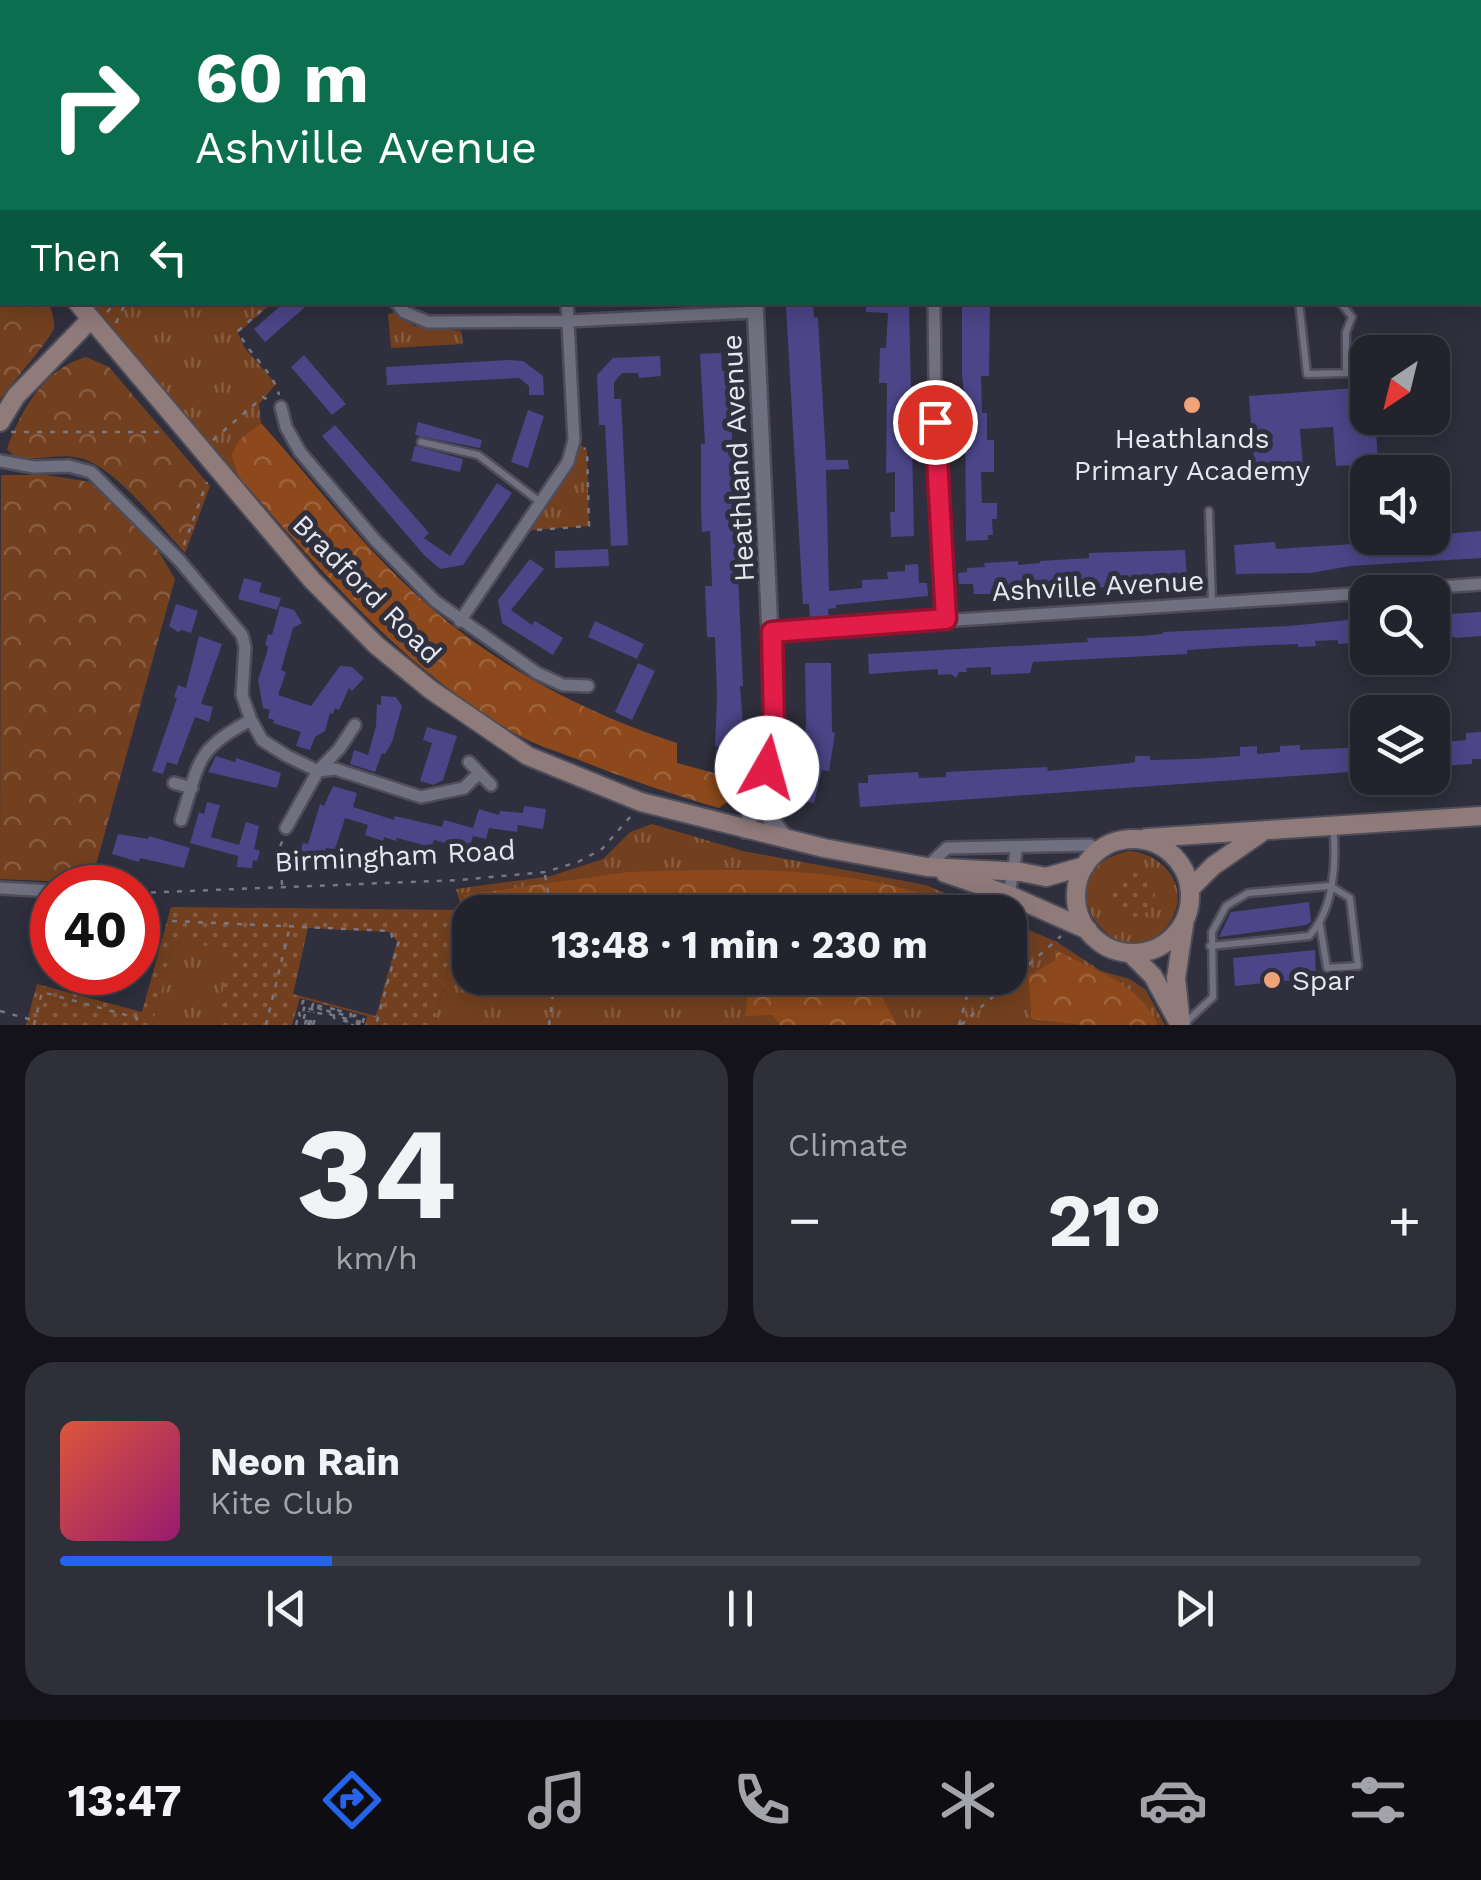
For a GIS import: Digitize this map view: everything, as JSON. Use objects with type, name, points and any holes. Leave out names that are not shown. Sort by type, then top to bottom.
[{"type":"main road","name":"Bradford Road","points":[[79,305],[312,580],[376,645],[482,728],[528,756],[619,794],[787,840],[927,866],[1046,877],[1085,866]]},
{"type":"main road","points":[[0,422],[16,396],[91,319]]},
{"type":"main road","points":[[1185,920],[1163,945],[1147,952],[1130,953],[1106,946],[1088,931],[1081,919],[1076,892],[1085,866],[1099,850],[1131,839],[1481,816]]},
{"type":"main road","points":[[1190,889],[1213,866],[1265,830]]},
{"type":"main road","points":[[1131,839],[1170,852],[1186,875],[1190,889],[1176,978],[1181,1025]]},
{"type":"main road","name":"Bradford Road","points":[[927,866],[1006,895]]},
{"type":"main road","name":"Bradford Road","points":[[1027,904],[1088,931]]},
{"type":"main road","points":[[1130,953],[1153,976],[1181,1025]]},
{"type":"street","points":[[398,305],[404,312],[428,322],[569,322],[755,307]]},
{"type":"street","points":[[460,621],[568,462],[574,440],[568,305]]},
{"type":"street","points":[[934,305],[936,461],[946,619]]},
{"type":"street","name":"Heathland Avenue","points":[[744,830],[762,789],[774,723],[755,307]]},
{"type":"street","points":[[281,407],[286,427],[300,452],[375,540],[435,601],[537,673],[563,685],[588,686]]},
{"type":"street","points":[[0,461],[34,467],[68,466],[90,472],[178,560],[242,635],[242,695],[262,740],[318,770],[336,769],[420,797],[464,788],[478,774]]},
{"type":"street","name":"Ashville Avenue","points":[[1450,587],[1481,584]]},
{"type":"street","name":"Ashville Avenue","points":[[772,632],[1350,595]]},
{"type":"street","points":[[181,820],[203,752],[219,736],[251,720]]},
{"type":"street","points":[[286,828],[318,770],[355,725]]},
{"type":"street","points":[[469,762],[491,785]]},
{"type":"street","points":[[174,783],[192,788]]},
{"type":"street","points":[[762,789],[770,820],[787,840]]},
{"type":"street","points":[[927,866],[947,848],[1090,845],[1099,850]]},
{"type":"street","points":[[1009,895],[1017,847]]},
{"type":"street","points":[[0,888],[30,890]]},
{"type":"lane","points":[[1300,305],[1307,374],[1346,373],[1346,332],[1352,317],[1342,305]]},
{"type":"lane","points":[[420,442],[478,455],[541,502]]},
{"type":"lane","points":[[1209,511],[1212,605]]},
{"type":"lane","points":[[1181,1025],[1213,997],[1212,932],[1226,906],[1248,894],[1330,886],[1350,898],[1358,966],[1327,968],[1320,925],[1330,886],[1337,858],[1333,826]]},
{"type":"lane","points":[[980,869],[983,848]]},
{"type":"lane","points":[[1210,946],[1309,936],[1320,925]]},
{"type":"path","points":[[106,337],[126,305]]},
{"type":"path","points":[[268,305],[238,331],[244,346],[277,386],[281,407]]},
{"type":"path","points":[[200,450],[263,397],[281,407]]},
{"type":"path","points":[[0,432],[167,432]]},
{"type":"path","points":[[521,531],[590,526],[587,450],[574,440]]},
{"type":"path","points":[[178,560],[208,479]]},
{"type":"path","name":"Birmingham Road","points":[[160,893],[545,872],[602,850],[633,813]]},
{"type":"path","points":[[282,887],[280,847],[286,828]]},
{"type":"path","points":[[545,872],[549,895]]},
{"type":"path","points":[[172,921],[391,931],[399,941],[376,1025]]},
{"type":"path","points":[[960,1025],[1057,942],[1069,923]]},
{"type":"path","points":[[266,1025],[290,924]]},
{"type":"path","points":[[0,1011],[34,1023],[42,992],[137,1018],[135,1025]]},
{"type":"path","points":[[549,1025],[553,995]]},
{"type":"path","points":[[960,1025],[968,995]]},
{"type":"path","points":[[298,1025],[303,1001],[312,1004],[305,1005],[310,1011],[310,1025]]},
{"type":"path","points":[[310,1011],[316,1005],[334,1010],[335,1011],[348,1016],[334,1018],[355,1025],[357,1021],[350,1019],[351,1014],[335,1011],[318,1008],[332,1015],[316,1013],[310,1025]]},
{"type":"green space","points":[[0,305],[49,305],[52,332],[0,400]]},
{"type":"green space","points":[[90,305],[270,305],[238,333],[244,347],[276,384],[259,404],[261,423],[239,440],[231,455],[238,476]]},
{"type":"green space","points":[[395,312],[414,326],[461,331],[463,344],[391,348],[388,314]]},
{"type":"green space","points":[[86,357],[109,367],[210,486],[185,553],[137,499],[94,464],[72,457],[16,458],[7,449],[27,406],[46,381]]},
{"type":"green space","points":[[261,423],[378,557],[448,622],[509,665],[573,701],[677,743],[677,763],[744,781],[738,794],[719,808],[546,748],[518,735],[438,681],[367,618],[238,476],[231,455],[239,440]]},
{"type":"green space","points":[[574,440],[587,450],[589,526],[521,531],[568,462]]},
{"type":"green space","points":[[1,475],[47,475],[90,482],[156,547],[175,579],[96,865],[30,865],[30,880],[0,879]]},
{"type":"green space","points":[[652,824],[743,851],[926,885],[949,895],[458,895],[456,889],[551,876],[603,859],[630,832]]},
{"type":"green space","points":[[1129,851],[1142,853],[1163,866],[1176,885],[1178,897],[1170,922],[1151,940],[1130,944],[1111,936],[1096,921],[1087,901],[1088,881],[1101,863]]},
{"type":"green space","points":[[759,870],[845,877],[925,895],[464,895],[629,872]]},
{"type":"green space","points":[[1133,873],[1148,880],[1155,895],[1148,910],[1133,917],[1118,910],[1111,895],[1118,880]]},
{"type":"green space","points":[[171,907],[452,910],[452,951],[434,1025],[365,1025],[367,1016],[300,998],[292,1025],[215,1025],[232,949],[174,942],[160,995],[160,947]],"holes":[[[308,928],[389,932],[397,941],[376,1016],[293,994]]]},
{"type":"green space","points":[[1027,929],[1057,942],[1101,971],[1130,979],[1146,990],[1165,1025],[434,1025],[452,951],[452,995],[1027,995]]},
{"type":"green space","points":[[174,942],[233,949],[215,1025],[152,1025]]},
{"type":"green space","points":[[1055,950],[1127,988],[1158,1025],[1083,1025],[1032,1019],[1028,976],[1056,960]]},
{"type":"green space","points":[[34,995],[78,995],[142,1012],[147,995],[160,995],[152,1025],[26,1025]]},
{"type":"green space","points":[[748,995],[881,995],[897,1025],[780,1025],[772,1015],[745,1016]]},
{"type":"building","points":[[282,305],[308,305],[265,342],[254,329]]},
{"type":"building","points":[[813,305],[814,317],[818,318],[826,460],[848,460],[849,469],[826,470],[829,591],[862,588],[862,580],[888,579],[887,572],[905,571],[905,565],[918,564],[919,583],[927,583],[928,596],[836,605],[828,609],[829,618],[810,619],[809,604],[803,604],[786,307]]},
{"type":"building","points":[[866,305],[909,305],[914,536],[891,537],[895,472],[886,473],[887,383],[879,383],[880,348],[886,348],[888,313],[866,312]]},
{"type":"building","points":[[962,305],[990,305],[989,376],[981,376],[987,440],[994,440],[994,472],[981,472],[982,503],[997,503],[997,519],[992,519],[993,535],[988,535],[988,540],[966,541]]},
{"type":"building","points":[[721,353],[730,393],[743,686],[740,751],[737,765],[732,764],[731,771],[715,768],[719,747],[715,746],[715,637],[707,637],[705,586],[712,586],[710,531],[702,532],[701,510],[701,444],[705,444],[700,354]]},
{"type":"building","points":[[304,355],[346,404],[332,415],[291,367]]},
{"type":"building","points":[[660,356],[661,376],[639,378],[638,373],[622,373],[614,382],[614,399],[621,399],[628,545],[611,546],[605,425],[599,425],[597,375],[613,358]]},
{"type":"building","points":[[523,361],[543,376],[544,395],[529,395],[529,386],[519,378],[387,385],[386,367]]},
{"type":"building","points":[[1350,388],[1350,435],[1376,435],[1378,455],[1350,455],[1350,465],[1336,466],[1333,427],[1300,429],[1303,468],[1278,470],[1278,479],[1263,480],[1262,471],[1255,472],[1249,396]]},
{"type":"building","points":[[528,410],[544,416],[528,468],[511,462]]},
{"type":"building","points":[[418,422],[482,440],[480,448],[418,436]]},
{"type":"building","points":[[335,425],[429,533],[424,538],[450,556],[497,483],[512,493],[463,565],[440,569],[424,555],[322,436]]},
{"type":"building","points":[[415,446],[463,459],[460,472],[411,461]]},
{"type":"building","points":[[1481,531],[1481,558],[1350,566],[1311,573],[1236,574],[1234,545],[1275,542],[1276,549],[1350,544],[1350,555],[1450,555],[1450,534]]},
{"type":"building","points":[[608,549],[609,566],[555,568],[555,551]]},
{"type":"building","points":[[1185,550],[1187,577],[1172,578],[1172,583],[991,594],[974,594],[973,584],[959,584],[958,573],[985,567],[984,563],[1018,561],[1018,565],[1089,558],[1089,553]]},
{"type":"building","points":[[530,559],[544,569],[511,610],[532,625],[535,621],[563,638],[553,655],[502,623],[498,600]]},
{"type":"building","points":[[244,578],[262,583],[259,592],[281,598],[277,610],[238,599]]},
{"type":"building","points":[[176,604],[198,611],[191,633],[169,626]]},
{"type":"building","points":[[280,606],[294,610],[302,623],[293,628],[278,695],[311,706],[340,666],[352,667],[364,678],[352,691],[349,688],[339,710],[335,708],[330,713],[325,731],[315,737],[310,750],[296,746],[301,732],[273,723],[268,718],[270,710],[263,708],[258,680],[268,634],[272,635]]},
{"type":"building","points":[[1481,612],[1481,636],[1451,636],[1450,614]]},
{"type":"building","points":[[1350,620],[1350,643],[1315,641],[1316,646],[1248,646],[1187,650],[1187,654],[1033,662],[1030,673],[991,675],[991,667],[966,668],[967,672],[959,672],[956,678],[951,674],[938,675],[938,669],[869,674],[868,654]]},
{"type":"building","points":[[595,621],[644,644],[637,659],[588,637]]},
{"type":"building","points":[[199,636],[222,644],[201,704],[213,707],[209,722],[195,717],[177,765],[167,762],[163,774],[152,771],[178,685],[186,688]]},
{"type":"building","points":[[638,663],[655,671],[632,720],[615,712]]},
{"type":"building","points":[[805,663],[831,663],[835,733],[829,771],[822,770],[814,803],[799,800],[806,768],[802,767]]},
{"type":"building","points":[[381,696],[396,697],[402,706],[392,742],[382,753],[375,772],[350,764],[354,750],[368,755]]},
{"type":"building","points":[[427,727],[457,736],[443,780],[434,785],[420,781],[432,743],[423,740]]},
{"type":"building","points":[[1481,732],[1481,759],[1472,759],[1472,764],[1450,765],[1450,741],[1466,740],[1466,733]]},
{"type":"building","points":[[1300,745],[1300,750],[1350,748],[1350,772],[860,807],[858,783],[868,783],[868,775],[918,772],[919,778],[946,777],[946,772],[1047,767],[1048,771],[1131,763],[1135,756],[1150,756],[1150,760],[1240,756],[1240,747],[1257,746],[1257,754],[1280,752],[1280,746]]},
{"type":"building","points":[[216,756],[235,762],[236,758],[281,773],[277,788],[208,772]]},
{"type":"building","points":[[333,786],[357,793],[353,807],[394,820],[395,816],[442,827],[444,820],[473,828],[479,809],[499,815],[500,811],[523,813],[524,806],[546,809],[543,829],[518,825],[517,832],[489,828],[486,839],[473,836],[470,846],[434,840],[431,847],[365,835],[368,825],[345,818],[335,849],[326,848],[322,865],[314,868],[297,863],[303,843],[308,844],[320,804],[324,806]]},
{"type":"building","points":[[207,802],[220,805],[211,837],[239,845],[246,822],[259,826],[254,849],[260,851],[252,868],[237,867],[238,856],[190,843],[199,812],[204,814]]},
{"type":"building","points":[[118,834],[148,839],[149,836],[190,848],[184,868],[112,854]]},
{"type":"building","points":[[1309,902],[1311,922],[1306,925],[1219,937],[1231,912]]},
{"type":"building","points":[[1315,950],[1316,978],[1235,986],[1233,958]]},
{"type":"place","name":"Heathlands Primary Academy","points":[[1192,405]]},
{"type":"place","name":"Spar","points":[[1272,980]]},
{"type":"route","points":[[767,768],[774,723],[772,632],[946,619],[935,422]]}]
